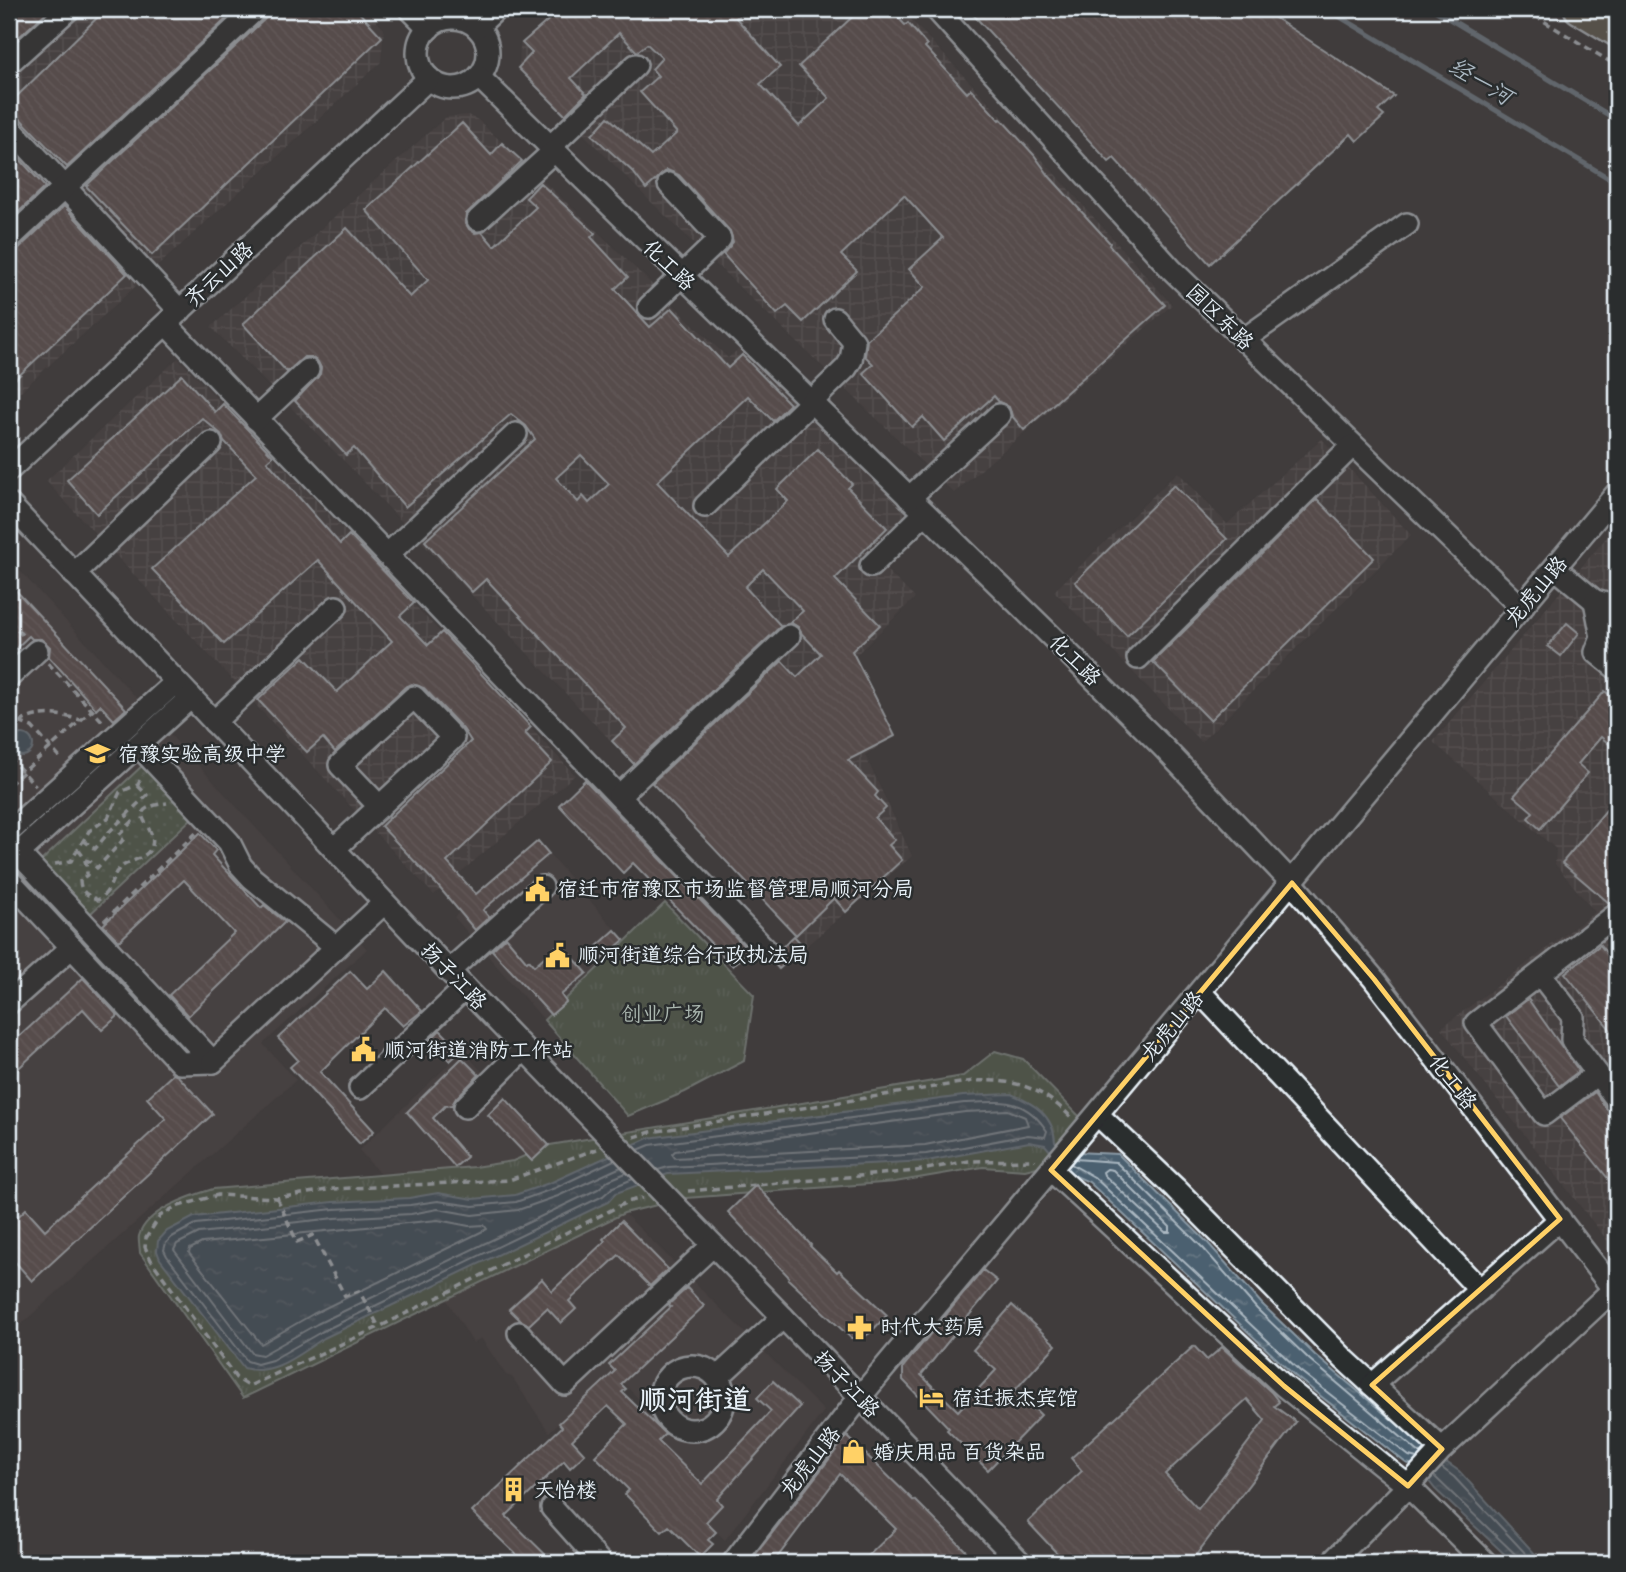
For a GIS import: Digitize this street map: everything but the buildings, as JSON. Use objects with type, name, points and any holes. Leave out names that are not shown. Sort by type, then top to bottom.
[{"type":"main road","points":[[1579,9],[1617,32]]},
{"type":"street","points":[[9,63],[69,9]]},
{"type":"street","points":[[9,239],[256,9]]},
{"type":"street","points":[[410,9],[429,27]]},
{"type":"street","points":[[477,27],[496,9]]},
{"type":"street","name":"园区东路","points":[[936,9],[1171,269],[1522,608]]},
{"type":"street","points":[[453,18],[477,27],[484,35],[488,57],[479,77],[454,88],[444,87],[429,78],[420,64],[419,48],[429,27],[436,22],[453,18]]},
{"type":"street","points":[[478,220],[636,65]]},
{"type":"street","name":"化工路","points":[[479,77],[1163,747],[1292,883],[1374,979],[1615,1291]]},
{"type":"street","name":"齐云山路","points":[[9,470],[429,78]]},
{"type":"street","points":[[9,127],[65,187],[256,419],[767,951]]},
{"type":"street","points":[[649,307],[720,239],[669,184]]},
{"type":"street","points":[[1243,340],[1407,224]]},
{"type":"street","points":[[705,506],[846,368],[851,360],[854,342],[835,319]]},
{"type":"street","points":[[256,419],[308,370]]},
{"type":"street","points":[[909,498],[999,415]]},
{"type":"street","points":[[387,555],[516,434]]},
{"type":"street","points":[[74,573],[211,443]]},
{"type":"street","points":[[1138,658],[1352,446]]},
{"type":"street","name":"龙虎山路","points":[[733,1563],[860,1397],[1617,493]]},
{"type":"street","name":"扬子江路","points":[[9,504],[465,988],[1021,1563]]},
{"type":"street","points":[[871,566],[925,513]]},
{"type":"street","points":[[1555,568],[1595,601],[1617,607]]},
{"type":"street","points":[[1595,601],[1602,637],[1596,652],[1617,669]]},
{"type":"street","points":[[214,722],[336,607]]},
{"type":"street","points":[[619,796],[789,636]]},
{"type":"street","points":[[9,677],[37,651]]},
{"type":"street","points":[[9,832],[176,682]]},
{"type":"street","points":[[334,849],[380,807],[453,738],[414,696],[340,765],[380,807]]},
{"type":"street","points":[[191,698],[143,751],[12,853],[33,869],[213,1062]]},
{"type":"street","points":[[143,751],[229,842],[241,866],[252,878],[336,947]]},
{"type":"street","points":[[9,880],[180,1063],[213,1062],[384,903]]},
{"type":"street","points":[[449,971],[542,887]]},
{"type":"street","points":[[1597,1074],[1544,1114],[1476,1023],[1617,914]]},
{"type":"street","points":[[9,1003],[72,947]]},
{"type":"street","points":[[1540,974],[1573,1017],[1572,1041],[1617,1100]]},
{"type":"street","points":[[360,1087],[465,988]]},
{"type":"street","points":[[1200,992],[1480,1290]]},
{"type":"street","points":[[465,1107],[524,1049]]},
{"type":"street","points":[[1091,1122],[1175,1188],[1276,1292],[1442,1449]]},
{"type":"street","points":[[1051,1170],[1284,1386],[1408,1486],[1486,1563]]},
{"type":"street","points":[[1372,1385],[1560,1219]]},
{"type":"street","points":[[519,1333],[565,1384],[713,1245]]},
{"type":"street","points":[[1331,1563],[1442,1449],[1615,1291]]},
{"type":"street","points":[[717,1378],[783,1317]]},
{"type":"street","points":[[552,1508],[601,1563]]},
{"type":"path","points":[[1524,9],[1617,66]]},
{"type":"path","points":[[9,621],[116,736]]},
{"type":"path","points":[[9,785],[92,710]]},
{"type":"path","points":[[9,729],[19,722],[43,714],[59,714],[80,720]]},
{"type":"path","points":[[19,722],[32,727],[74,773]]},
{"type":"path","points":[[137,785],[143,751]]},
{"type":"path","points":[[9,757],[47,797]]},
{"type":"path","points":[[83,839],[95,849],[147,795],[137,785]]},
{"type":"path","points":[[33,869],[41,865],[71,861],[89,831],[108,818],[120,792],[137,785]]},
{"type":"path","points":[[78,850],[85,860],[87,875],[80,880],[80,887],[83,893],[98,900],[109,890],[119,869],[149,852],[153,837],[142,815],[146,808],[153,804],[167,803],[180,790]]},
{"type":"path","points":[[85,860],[97,868],[123,840],[119,835],[132,822],[126,816]]},
{"type":"path","points":[[91,933],[209,821]]},
{"type":"path","points":[[1051,1170],[1037,1159],[969,1161],[916,1171],[663,1193],[627,1202],[379,1327],[249,1386],[236,1378],[151,1261],[145,1247],[145,1238],[159,1216],[175,1207],[218,1195],[277,1198],[333,1189],[509,1180],[651,1132],[973,1081],[998,1079],[1025,1084],[1091,1122]]},
{"type":"path","points":[[277,1198],[297,1242],[313,1235],[345,1296],[359,1291],[379,1327]]},
{"type":"highlighted area","points":[[1292,883],[1374,979],[1560,1219],[1372,1385],[1442,1449],[1408,1486],[1284,1386],[1051,1170]]},
{"type":"shaded area","points":[[9,9],[365,9],[384,29],[381,62],[9,402]]},
{"type":"shaded area","points":[[561,9],[901,9],[1038,155],[1172,305],[954,493],[649,200],[519,69],[520,45]]},
{"type":"shaded area","points":[[468,115],[478,120],[598,232],[728,358],[741,347],[922,522],[879,563],[915,598],[855,656],[895,736],[865,755],[912,856],[778,970],[768,959],[795,934],[345,462],[211,327],[446,117]]},
{"type":"shaded area","points":[[178,358],[575,775],[434,895],[46,481]]},
{"type":"shaded area","points":[[1322,439],[1411,535],[1201,742],[1054,591],[1178,472],[1227,524]]},
{"type":"shaded area","points":[[1617,525],[1617,1253],[1441,1028],[1595,912],[1555,864],[1556,849],[1433,742]]},
{"type":"shaded area","name":"宿豫实验高级中学","points":[[9,559],[367,949],[263,1044],[296,1080],[9,1335]]},
{"type":"shaded area","name":"宿迁市宿豫区市场监督管理局顺河分局","points":[[538,841],[625,941],[544,1020],[454,917],[477,897],[475,894]]},
{"type":"shaded area","points":[[463,1051],[550,1145],[513,1161],[474,1167],[379,1173],[359,1150]]},
{"type":"shaded area","points":[[624,1213],[824,1411],[725,1540],[644,1460],[650,1453],[621,1423],[642,1402],[613,1373],[549,1432],[512,1377],[506,1375],[481,1338],[473,1343],[447,1300]]},
{"type":"green space","points":[[143,765],[192,818],[90,914],[41,861]]},
{"type":"green space","name":"创业广场","points":[[665,903],[754,995],[744,1061],[685,1092],[628,1116],[544,1020]]},
{"type":"green space","points":[[995,1051],[1023,1059],[1082,1119],[1045,1165],[1025,1170],[983,1167],[895,1182],[686,1198],[624,1213],[243,1398],[140,1253],[139,1236],[150,1219],[170,1205],[213,1189],[474,1167],[513,1161],[550,1145],[963,1076]]},
{"type":"water","points":[[22,734],[30,737],[33,745],[30,753],[22,756],[14,753],[11,745],[14,737]]},
{"type":"water","points":[[1011,1094],[1041,1111],[1051,1124],[1055,1142],[1076,1152],[1118,1154],[1208,1243],[1262,1304],[1315,1355],[1423,1446],[1459,1471],[1536,1555],[1532,1563],[1514,1563],[1435,1489],[1417,1466],[1406,1463],[1295,1376],[1089,1182],[1069,1173],[1045,1145],[1029,1142],[927,1161],[668,1174],[616,1193],[608,1202],[324,1338],[286,1362],[266,1369],[244,1368],[160,1259],[157,1251],[158,1241],[167,1231],[194,1217],[333,1202],[409,1198],[438,1193],[473,1199],[515,1195],[552,1182],[648,1138],[963,1096]]},
{"type":"waterway","name":"经一河","points":[[1327,9],[1617,183]]},
{"type":"waterway","name":"经一河","points":[[1433,9],[1617,120]]},
{"type":"place","name":"宿豫实验高级中学","points":[[98,754]]},
{"type":"place","name":"宿迁市宿豫区市场监督管理局顺河分局","points":[[537,889]]},
{"type":"place","name":"顺河街道综合行政执法局","points":[[558,955]]},
{"type":"place","name":"顺河街道消防工作站","points":[[364,1050]]},
{"type":"place","name":"时代大药房","points":[[860,1327]]},
{"type":"place","name":"宿迁振杰宾馆","points":[[932,1398]]},
{"type":"place","name":"婚庆用品 百货杂品","points":[[853,1452]]},
{"type":"place","name":"天怡楼","points":[[514,1490]]},
{"type":"district","name":"顺河街道","points":[[695,1399]]}]
